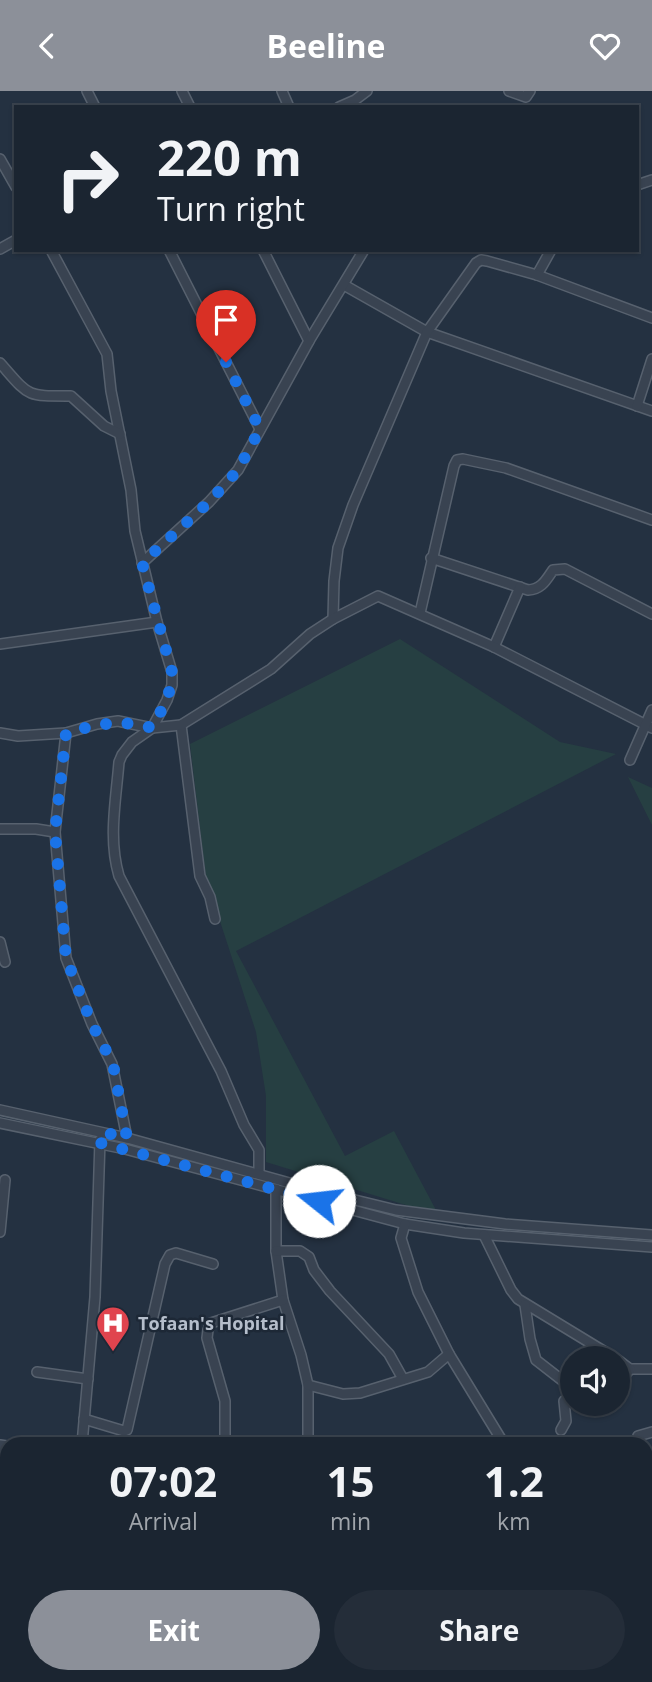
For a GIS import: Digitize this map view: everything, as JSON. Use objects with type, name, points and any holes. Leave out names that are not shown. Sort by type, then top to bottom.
[{"type":"street","points":[[344,105],[367,91]]},
{"type":"street","points":[[509,91],[526,97],[530,91]]},
{"type":"street","points":[[0,159],[14,184]]},
{"type":"street","points":[[52,252],[107,354],[111,391],[142,563],[172,672],[172,685],[167,700],[152,728],[132,742],[119,762],[113,831],[116,866],[221,1071],[244,1125],[259,1150],[259,1174]]},
{"type":"street","points":[[170,252],[260,429]]},
{"type":"street","points":[[264,252],[309,341]]},
{"type":"street","points":[[142,563],[209,502],[238,470],[309,341],[363,252]]},
{"type":"street","points":[[537,275],[550,252]]},
{"type":"street","points":[[332,619],[338,548],[353,505],[427,332],[476,263],[481,260],[537,275],[652,318]]},
{"type":"street","points":[[344,285],[427,332],[652,411]]},
{"type":"street","points":[[637,406],[652,359]]},
{"type":"street","points":[[0,363],[25,391],[33,395],[71,396],[104,426],[120,434]]},
{"type":"street","points":[[420,613],[454,466],[460,459],[506,468],[652,520]]},
{"type":"street","points":[[431,558],[528,590],[538,588],[554,571],[565,569],[652,614]]},
{"type":"street","points":[[494,647],[520,587]]},
{"type":"street","points":[[0,733],[18,736],[66,733],[97,724],[118,722],[152,728],[181,725],[271,669],[310,634],[332,619],[378,596],[494,647],[649,726]]},
{"type":"street","points":[[0,644],[157,622]]},
{"type":"street","points":[[630,759],[649,726],[652,710]]},
{"type":"street","points":[[181,725],[200,876],[210,897],[215,919]]},
{"type":"street","points":[[66,733],[55,832],[66,958],[92,1024],[113,1064],[127,1138]]},
{"type":"street","points":[[0,829],[55,832]]},
{"type":"street","points":[[0,942],[5,963]]},
{"type":"street","points":[[0,1110],[127,1138],[396,1210],[517,1225],[652,1234]]},
{"type":"street","points":[[0,1123],[100,1143],[405,1224],[484,1235],[652,1247]]},
{"type":"street","points":[[83,1437],[95,1297],[102,1132]]},
{"type":"street","points":[[0,1232],[5,1180]]},
{"type":"street","points":[[276,1189],[276,1251],[283,1300],[302,1355],[308,1385],[308,1437]]},
{"type":"street","points":[[405,1224],[401,1238],[418,1292],[449,1354],[500,1437]]},
{"type":"street","points":[[484,1235],[511,1290],[525,1305],[551,1317],[596,1346]]},
{"type":"street","points":[[276,1251],[300,1251],[309,1257],[314,1270],[330,1291],[389,1354],[403,1379]]},
{"type":"street","points":[[84,1419],[127,1430],[165,1264],[170,1255],[176,1253],[213,1264]]},
{"type":"street","points":[[225,1437],[225,1401],[207,1338],[208,1330],[211,1323],[283,1300]]},
{"type":"street","points":[[525,1305],[536,1360],[560,1380]]},
{"type":"street","points":[[308,1385],[342,1394],[360,1393],[428,1372],[449,1354]]},
{"type":"street","points":[[630,1369],[652,1369]]},
{"type":"street","points":[[37,1372],[88,1379]]},
{"type":"street","points":[[561,1430],[566,1416]]},
{"type":"street","points":[[638,1436],[652,1432]]},
{"type":"green space","points":[[400,639],[560,742],[616,754],[236,951],[345,1156],[394,1131],[437,1212],[266,1162],[266,1096],[256,1032],[206,878],[190,744]]},
{"type":"green space","points":[[628,777],[652,788],[652,825]]},
{"type":"place","name":"Tofaan's Hopital","points":[[113,1353]]},
{"type":"route","points":[[226,362],[260,429],[238,470],[209,502],[142,563],[172,672],[172,685],[167,700],[152,728],[118,722],[97,724],[66,733],[55,832],[66,958],[92,1024],[113,1064],[127,1138],[102,1132],[100,1143],[319,1201]]}]
